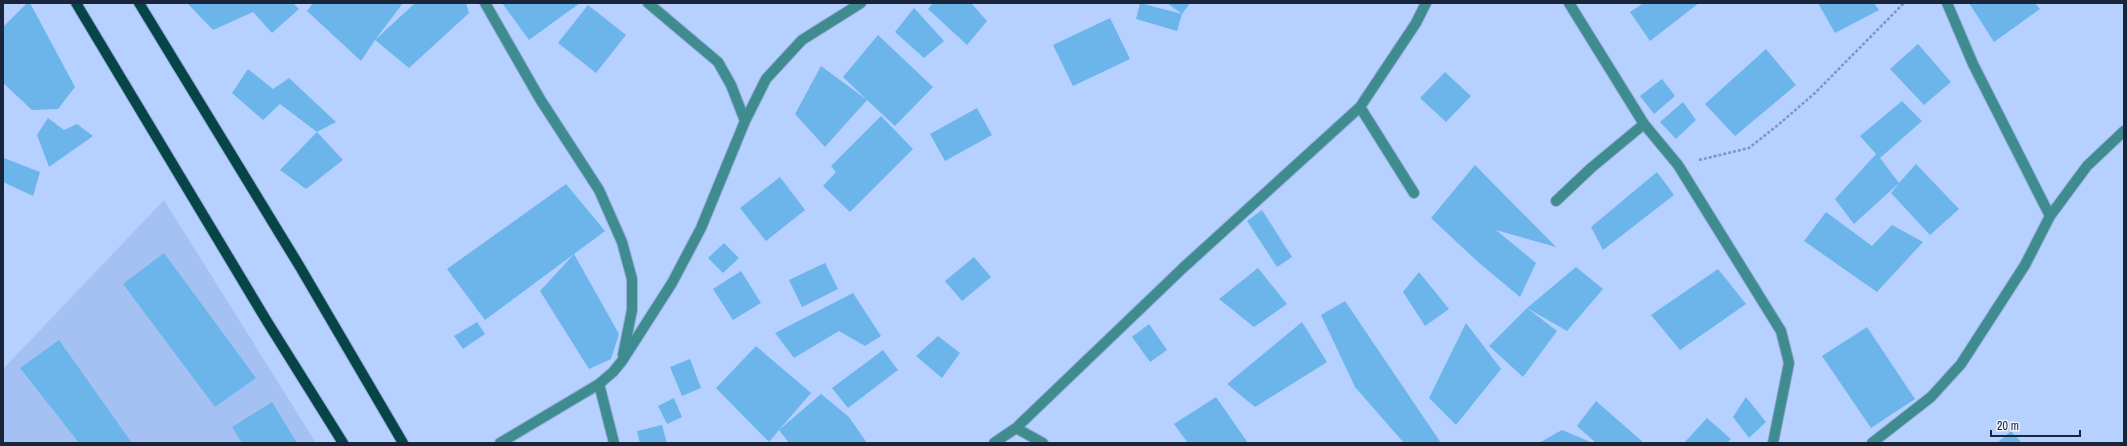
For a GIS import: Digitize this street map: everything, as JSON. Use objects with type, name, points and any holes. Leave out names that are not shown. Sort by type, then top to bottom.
[{"type":"main road","points":[[76,3],[268,323],[343,443]]},
{"type":"main road","points":[[139,3],[300,267],[403,443]]},
{"type":"street","points":[[485,3],[540,99],[599,190],[622,242],[632,279],[632,310],[622,361]]},
{"type":"street","points":[[648,3],[718,62],[731,85],[745,121]]},
{"type":"street","points":[[500,443],[599,384],[613,372],[622,361],[672,283],[700,228],[745,121],[766,80],[786,55],[802,40],[861,3]]},
{"type":"street","points":[[994,443],[1016,428],[1173,277],[1360,107],[1416,23],[1426,3]]},
{"type":"street","points":[[1569,3],[1644,124],[1678,165],[1781,331],[1789,363],[1773,443]]},
{"type":"street","points":[[1947,3],[1973,64],[2050,216]]},
{"type":"street","points":[[1360,107],[1414,193]]},
{"type":"street","points":[[1556,201],[1591,168],[1644,124]]},
{"type":"street","points":[[1872,443],[1931,397],[1961,364],[2025,265],[2050,216],[2087,166],[2124,131]]},
{"type":"street","points":[[599,384],[614,443]]},
{"type":"street","points":[[1016,428],[1043,443]]},
{"type":"path","points":[[1678,165],[1749,148],[1815,93],[1904,3]]},
{"type":"shaded area","points":[[164,200],[316,443],[3,443],[3,369]]},
{"type":"building","points":[[27,3],[30,3],[75,87],[58,109],[32,110],[3,83],[3,27]]},
{"type":"building","points":[[187,3],[293,3],[299,9],[272,33],[253,12],[213,30]]},
{"type":"building","points":[[313,3],[403,3],[361,61],[307,11]]},
{"type":"building","points":[[415,3],[466,3],[469,13],[409,68],[375,40]]},
{"type":"building","points":[[502,3],[580,3],[529,40]]},
{"type":"building","points":[[933,3],[971,3],[987,21],[967,45],[928,9]]},
{"type":"building","points":[[1140,3],[1182,14],[1177,31],[1136,19]]},
{"type":"building","points":[[1167,3],[1190,3],[1182,14]]},
{"type":"building","points":[[1644,3],[1699,3],[1650,41],[1630,12]]},
{"type":"building","points":[[1818,3],[1874,3],[1879,10],[1835,33]]},
{"type":"building","points":[[1969,3],[2035,3],[2040,9],[1994,42]]},
{"type":"building","points":[[588,5],[626,35],[596,73],[558,43]]},
{"type":"building","points":[[914,8],[944,41],[924,58],[895,32]]},
{"type":"building","points":[[1110,18],[1130,59],[1073,86],[1053,45]]},
{"type":"building","points":[[878,35],[933,87],[895,126],[843,77]]},
{"type":"building","points":[[1918,44],[1951,82],[1924,105],[1890,69]]},
{"type":"building","points":[[1766,49],[1796,85],[1735,136],[1705,104]]},
{"type":"building","points":[[821,66],[867,100],[825,147],[795,114]]},
{"type":"building","points":[[248,69],[273,89],[289,78],[336,122],[317,132],[280,104],[263,120],[232,93]]},
{"type":"building","points":[[1445,72],[1471,96],[1446,122],[1420,98]]},
{"type":"building","points":[[1662,79],[1675,96],[1654,114],[1640,96]]},
{"type":"building","points":[[1902,101],[1922,121],[1880,158],[1899,183],[1854,224],[1835,199],[1876,154],[1860,136]]},
{"type":"building","points":[[1683,102],[1696,120],[1676,139],[1660,122]]},
{"type":"building","points":[[977,108],[992,135],[945,161],[930,134]]},
{"type":"building","points":[[881,116],[913,149],[850,212],[823,186],[836,172],[831,166]]},
{"type":"building","points":[[48,118],[64,130],[77,124],[93,136],[49,167],[37,135]]},
{"type":"building","points":[[317,132],[343,160],[306,189],[280,170]]},
{"type":"building","points":[[4,158],[40,172],[33,196],[3,182]]},
{"type":"building","points":[[1916,164],[1959,209],[1930,235],[1891,193]]},
{"type":"building","points":[[1475,165],[1556,247],[1496,230],[1536,263],[1520,297],[1478,262],[1431,218]]},
{"type":"building","points":[[1657,172],[1674,195],[1603,250],[1591,227]]},
{"type":"building","points":[[780,177],[805,210],[766,241],[740,208]]},
{"type":"building","points":[[566,184],[605,231],[485,320],[447,269]]},
{"type":"building","points":[[1262,210],[1292,257],[1277,267],[1247,221]]},
{"type":"building","points":[[1826,212],[1872,246],[1892,225],[1923,242],[1877,292],[1804,241]]},
{"type":"building","points":[[724,243],[739,258],[723,273],[708,258]]},
{"type":"building","points":[[164,253],[256,378],[215,407],[123,284]]},
{"type":"building","points":[[574,254],[619,334],[611,359],[589,369],[540,291]]},
{"type":"building","points":[[974,257],[991,277],[962,301],[945,281]]},
{"type":"building","points":[[825,263],[838,289],[802,307],[789,280]]},
{"type":"building","points":[[1576,267],[1603,289],[1567,331],[1527,308]]},
{"type":"building","points":[[1258,268],[1287,304],[1254,327],[1219,299]]},
{"type":"building","points":[[1718,269],[1746,304],[1680,350],[1651,315]]},
{"type":"building","points":[[741,271],[761,303],[733,320],[713,289]]},
{"type":"building","points":[[1419,272],[1449,309],[1425,326],[1403,292]]},
{"type":"building","points":[[853,293],[881,336],[865,346],[839,331],[794,358],[775,333]]},
{"type":"building","points":[[1345,301],[1441,443],[1404,443],[1355,387],[1321,315]]},
{"type":"building","points":[[1527,308],[1557,331],[1523,377],[1489,346]]},
{"type":"building","points":[[477,322],[485,334],[463,349],[454,336]]},
{"type":"building","points":[[1302,322],[1327,362],[1255,407],[1227,384]]},
{"type":"building","points":[[1466,323],[1501,369],[1456,425],[1429,398]]},
{"type":"building","points":[[1149,324],[1167,350],[1150,362],[1132,337]]},
{"type":"building","points":[[1867,327],[1915,399],[1871,428],[1822,356]]},
{"type":"building","points":[[938,336],[960,353],[942,378],[916,356]]},
{"type":"building","points":[[59,340],[132,443],[79,443],[20,368]]},
{"type":"building","points":[[756,346],[811,393],[769,442],[716,388]]},
{"type":"building","points":[[883,350],[898,370],[848,408],[832,388]]},
{"type":"building","points":[[690,359],[701,388],[682,396],[670,367]]},
{"type":"building","points":[[821,394],[849,417],[867,443],[789,443],[779,430]]},
{"type":"building","points":[[1216,397],[1248,443],[1188,443],[1174,424]]},
{"type":"building","points":[[1746,397],[1766,422],[1749,438],[1733,417]]},
{"type":"building","points":[[674,398],[682,417],[667,424],[658,406]]},
{"type":"building","points":[[1596,401],[1644,443],[1596,443],[1577,426]]},
{"type":"building","points":[[272,402],[297,443],[242,443],[232,427]]},
{"type":"building","points":[[1707,418],[1731,439],[1727,443],[1684,443]]},
{"type":"building","points":[[662,425],[667,443],[640,443],[637,431]]},
{"type":"building","points":[[1562,430],[1593,443],[1539,443]]},
{"type":"building","points":[[2011,431],[2022,443],[1997,443]]}]
